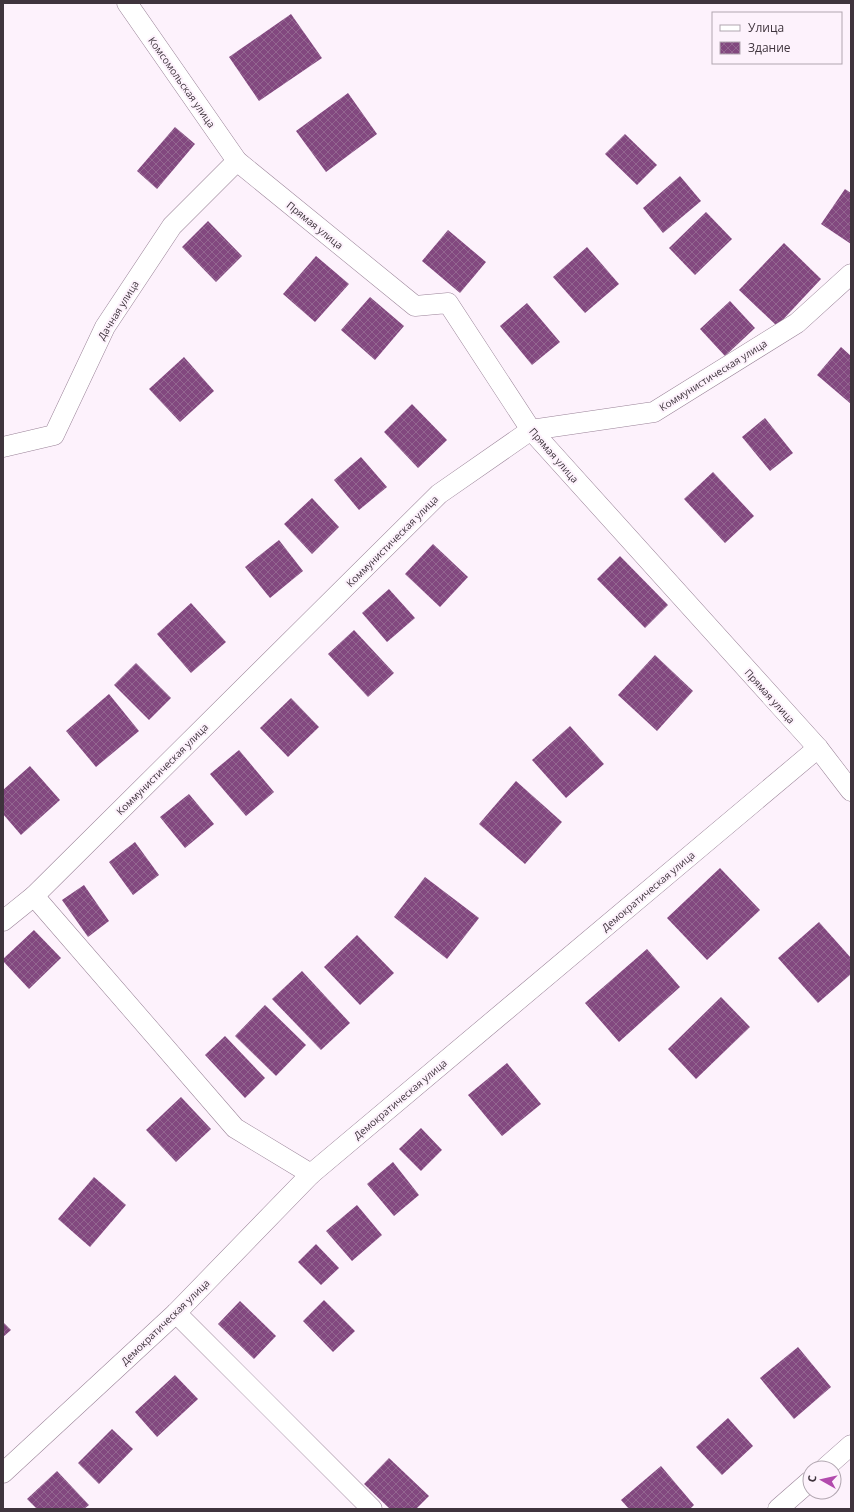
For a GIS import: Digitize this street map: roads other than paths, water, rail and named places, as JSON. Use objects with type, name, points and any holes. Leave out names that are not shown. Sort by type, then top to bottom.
[{"type":"street","name":"Комсомольская улица","points":[[127,3],[238,161]]},
{"type":"street","name":"Прямая улица","points":[[238,161],[415,306],[448,303],[531,430],[818,748],[851,791]]},
{"type":"street","name":"Дачная улица","points":[[3,447],[54,436],[105,327],[172,226],[238,161]]},
{"type":"street","name":"Коммунистическая улица","points":[[3,921],[34,896],[439,494],[531,430],[654,412],[797,323],[851,274]]},
{"type":"street","name":"Демократическая улица","points":[[3,1473],[176,1313],[311,1174],[818,748]]},
{"type":"street","points":[[34,896],[235,1128],[311,1174]]},
{"type":"street","points":[[176,1313],[372,1509]]},
{"type":"street","points":[[834,1460],[851,1445]]},
{"type":"street","points":[[778,1509],[802,1488]]}]
